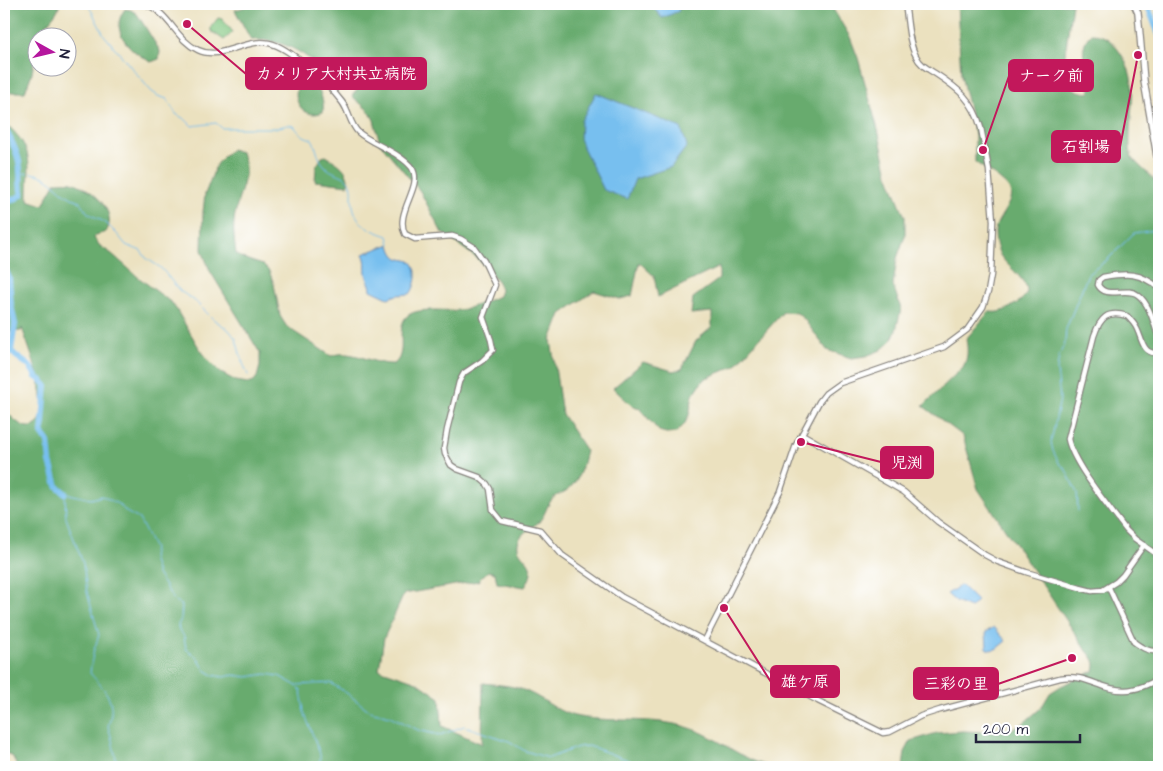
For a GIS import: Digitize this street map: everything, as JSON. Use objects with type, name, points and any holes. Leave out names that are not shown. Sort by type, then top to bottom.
[{"type":"highway","points":[[1134,4],[1138,13],[1148,114],[1159,168]]},
{"type":"street","points":[[145,4],[157,9],[189,45],[203,52],[217,53],[262,42],[270,43],[284,50],[312,71],[342,102],[358,131],[399,158],[412,169],[415,181],[402,223],[406,234],[415,238],[452,236],[467,242],[479,253],[494,280],[495,286],[483,317],[493,350],[482,361],[464,373],[459,382],[445,440],[445,454],[457,469],[484,480],[490,489],[493,510],[502,521],[540,530],[562,555],[622,596],[883,733],[890,732],[921,716],[940,710],[1060,678],[1075,677],[1115,689],[1125,690],[1134,689],[1159,679]]},
{"type":"street","points":[[705,640],[780,492],[796,445],[819,402],[833,387],[848,380],[933,352],[956,340],[976,320],[988,292],[992,257],[993,204],[980,122],[975,110],[958,88],[922,65],[916,56],[912,46],[905,4]]},
{"type":"street","points":[[1159,288],[1143,276],[1133,274],[1103,277],[1099,280],[1098,284],[1100,289],[1106,291],[1135,292],[1140,296],[1147,306],[1159,338]]},
{"type":"street","points":[[1159,350],[1152,354],[1147,351],[1137,328],[1127,316],[1111,314],[1104,318],[1098,324],[1094,336],[1068,439],[1074,456],[1126,530],[1159,556]]},
{"type":"street","points":[[802,434],[904,492],[949,531],[998,562],[1092,591],[1109,588],[1123,575],[1144,545]]},
{"type":"street","points":[[1109,588],[1134,642],[1148,650],[1159,651]]},
{"type":"green space","points":[[4,4],[60,4],[56,13],[43,28],[28,28],[28,78],[30,78],[25,92],[11,92],[6,90]]},
{"type":"green space","points":[[247,4],[830,4],[850,37],[858,58],[888,174],[905,217],[905,236],[897,258],[893,285],[901,309],[891,341],[881,350],[866,356],[851,358],[827,350],[804,319],[797,313],[783,312],[735,366],[704,379],[693,395],[689,415],[684,425],[676,433],[659,431],[639,408],[631,405],[613,388],[643,362],[673,371],[682,369],[696,341],[712,327],[712,312],[691,314],[693,298],[719,279],[719,267],[658,297],[654,276],[639,262],[632,296],[620,299],[594,291],[561,314],[551,340],[562,414],[586,451],[580,473],[571,487],[552,500],[541,520],[519,540],[519,551],[531,570],[530,578],[525,587],[497,583],[495,573],[488,571],[478,581],[404,594],[384,638],[379,669],[417,682],[440,698],[442,726],[482,744],[483,683],[523,690],[566,713],[579,717],[665,722],[693,729],[752,760],[773,767],[17,767],[13,757],[4,752],[4,409],[18,423],[31,427],[36,425],[41,418],[43,406],[42,393],[34,363],[22,328],[21,331],[4,332],[4,122],[26,149],[29,166],[28,200],[43,205],[56,182],[72,182],[95,195],[101,201],[109,216],[106,232],[96,235],[94,238],[100,246],[173,304],[208,360],[221,373],[236,381],[248,383],[254,381],[260,366],[260,353],[210,271],[202,250],[205,194],[217,163],[231,149],[241,152],[245,167],[244,181],[234,221],[236,254],[263,265],[269,271],[274,284],[280,316],[287,327],[331,356],[347,354],[386,364],[394,364],[400,355],[402,326],[408,315],[414,312],[429,310],[469,308],[499,296],[501,290],[498,282],[488,269],[474,256],[442,233],[420,191],[380,143],[374,120],[369,111],[352,96],[361,85],[352,75],[336,81],[307,57],[287,46],[264,40],[251,40],[235,10],[245,7]]},
{"type":"green space","points":[[957,4],[1072,4],[1063,69],[1068,83],[1078,91],[1088,93],[1090,91],[1083,53],[1086,40],[1091,34],[1100,35],[1111,41],[1125,61],[1132,81],[1131,154],[1137,163],[1159,185],[1159,767],[903,767],[905,752],[911,741],[937,733],[1005,731],[1020,726],[1041,708],[1050,693],[1094,671],[1095,665],[1093,658],[978,489],[963,436],[923,406],[963,367],[967,354],[966,339],[989,312],[999,312],[1008,309],[1022,300],[1027,292],[1024,283],[1003,259],[997,248],[996,227],[1011,196],[1010,191],[1000,179],[975,162],[975,135],[961,75]]},
{"type":"green space","points":[[125,9],[137,14],[160,51],[159,59],[151,62],[143,58],[124,40],[120,33],[119,25],[120,17]]},
{"type":"green space","points":[[218,18],[222,19],[233,32],[224,40],[211,31],[211,27]]},
{"type":"green space","points":[[307,80],[315,85],[320,93],[323,112],[311,114],[301,108],[298,103],[296,91],[298,85]]},
{"type":"green space","points":[[326,156],[339,164],[345,171],[348,185],[315,181],[316,167],[322,157]]},
{"type":"water","points":[[651,4],[676,4],[679,11],[662,18]]},
{"type":"water","points":[[596,93],[681,128],[687,146],[671,167],[635,179],[627,199],[604,190],[580,141],[581,121]]},
{"type":"water","points":[[390,244],[392,252],[396,257],[410,261],[413,264],[416,277],[410,294],[388,298],[371,290],[363,254]]},
{"type":"water","points":[[961,585],[977,601],[970,608],[956,602],[947,594]]},
{"type":"water","points":[[994,627],[1006,641],[996,649],[990,650],[987,649],[986,632]]},
{"type":"waterway","points":[[88,4],[104,35],[151,91],[167,99],[176,114],[192,126],[216,123],[222,128],[277,128],[292,125],[304,136],[312,139],[322,163],[331,171],[347,179],[350,183],[353,206],[358,219],[362,224],[374,231],[388,236],[390,244]]},
{"type":"waterway","points":[[1147,4],[1159,35]]},
{"type":"waterway","points":[[4,127],[15,148],[20,165],[22,194],[7,202],[4,208]]},
{"type":"waterway","points":[[20,173],[27,173]]},
{"type":"waterway","points":[[31,173],[45,178],[67,195],[78,200],[88,213],[106,223],[126,245],[141,251],[146,258],[161,268],[180,291],[195,301],[213,319],[229,330],[236,339],[248,375]]},
{"type":"waterway","points":[[1078,511],[1077,493],[1065,468],[1059,463],[1051,442],[1060,399],[1057,369],[1059,356],[1065,342],[1066,329],[1088,274],[1107,260],[1134,233],[1155,230],[1159,225]]},
{"type":"waterway","points":[[4,267],[9,278],[11,305],[15,324],[11,351],[28,364],[36,377],[46,385],[42,433],[48,442],[50,462],[57,486],[65,493]]},
{"type":"waterway","points":[[118,767],[108,726],[111,710],[110,703],[105,691],[90,673],[93,653],[99,635],[87,592],[83,563],[66,518],[65,493],[91,499],[102,496],[120,505],[126,512],[139,519],[154,549],[152,557],[157,574],[174,600],[182,606],[181,619],[178,625],[179,630],[184,636],[186,649],[197,657],[205,670],[213,675],[223,677],[234,675],[247,677],[266,674],[279,676],[301,690],[304,712],[320,754],[320,767]]},
{"type":"waterway","points":[[297,685],[331,683],[370,711],[390,716],[418,730],[440,735],[464,726],[509,741],[525,751],[549,758],[578,747],[589,746],[631,761],[641,767]]},
{"type":"place","name":"カメリア大村共立病院","points":[[187,24]]},
{"type":"place","name":"石割場","points":[[1138,55]]},
{"type":"place","name":"ナーク前","points":[[983,150]]},
{"type":"place","name":"児渕","points":[[801,442]]},
{"type":"place","name":"雄ケ原","points":[[724,608]]},
{"type":"place","name":"三彩の里","points":[[1072,658]]}]
